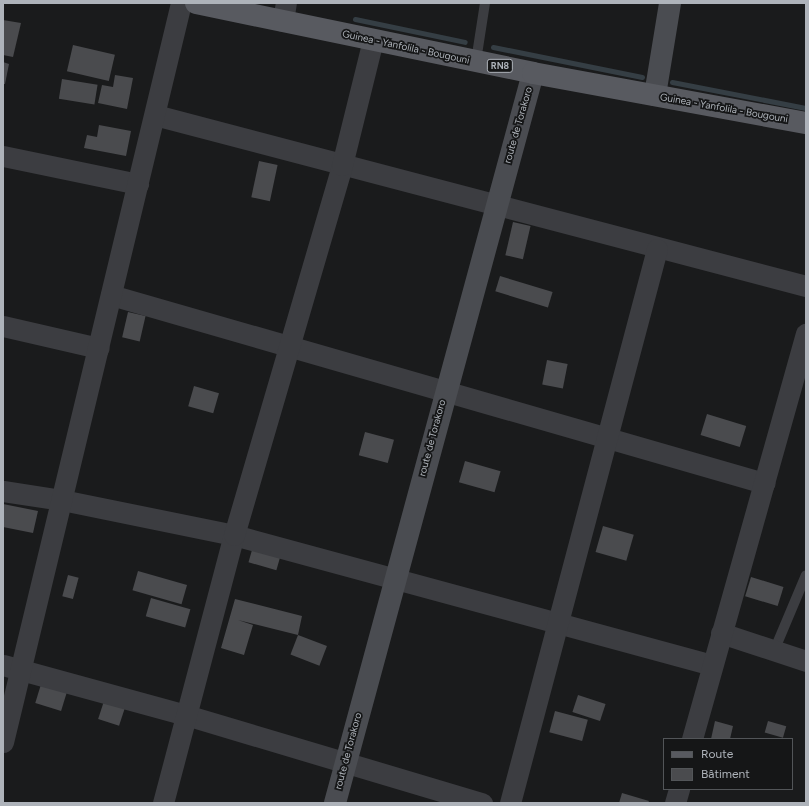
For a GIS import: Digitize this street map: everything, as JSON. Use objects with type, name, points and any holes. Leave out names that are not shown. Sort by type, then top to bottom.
[{"type":"main road","name":"Guinea - Yanfolila - Bougouni","points":[[196,3],[285,12],[373,40],[476,62],[806,123]]},
{"type":"street","points":[[3,742],[12,666],[62,500],[181,3]]},
{"type":"street","points":[[655,95],[670,3]]},
{"type":"street","points":[[163,803],[234,535],[342,165],[373,40]]},
{"type":"street","name":"route de Torakoro","points":[[334,803],[394,578],[533,73]]},
{"type":"street","points":[[155,115],[657,249],[806,286]]},
{"type":"street","points":[[3,156],[138,184]]},
{"type":"street","points":[[510,803],[657,249]]},
{"type":"street","points":[[111,295],[764,483]]},
{"type":"street","points":[[3,326],[98,348]]},
{"type":"street","points":[[692,738],[764,483],[799,383],[806,334]]},
{"type":"street","points":[[3,491],[62,500],[234,535],[558,621],[712,665]]},
{"type":"street","points":[[721,633],[806,661]]},
{"type":"street","points":[[12,666],[186,714],[482,803]]},
{"type":"street","points":[[675,803],[678,790]]},
{"type":"lane","points":[[476,62],[485,3]]},
{"type":"lane","points":[[774,651],[806,575]]},
{"type":"building","points":[[3,20],[21,23],[13,57],[3,55]]},
{"type":"building","points":[[73,45],[115,55],[109,81],[67,71]]},
{"type":"building","points":[[3,62],[9,64],[5,84],[3,84]]},
{"type":"building","points":[[115,75],[133,78],[127,109],[98,103],[102,85],[113,87]]},
{"type":"building","points":[[62,79],[98,85],[94,104],[59,99]]},
{"type":"building","points":[[99,125],[131,131],[126,156],[84,148],[87,135],[97,137]]},
{"type":"building","points":[[259,161],[278,165],[270,201],[251,197]]},
{"type":"building","points":[[513,222],[531,226],[523,259],[505,255]]},
{"type":"building","points":[[500,276],[553,292],[548,307],[495,291]]},
{"type":"building","points":[[128,312],[146,316],[140,341],[122,337]]},
{"type":"building","points":[[547,360],[568,364],[563,389],[542,385]]},
{"type":"building","points":[[194,386],[219,393],[213,413],[188,406]]},
{"type":"building","points":[[707,414],[746,426],[740,447],[701,435]]},
{"type":"building","points":[[365,432],[394,440],[388,463],[359,455]]},
{"type":"building","points":[[465,461],[501,471],[495,492],[459,482]]},
{"type":"building","points":[[3,504],[38,511],[33,533],[3,527]]},
{"type":"building","points":[[603,526],[634,535],[626,561],[596,552]]},
{"type":"building","points":[[254,543],[282,551],[276,570],[248,562]]},
{"type":"building","points":[[138,571],[187,585],[182,604],[132,590]]},
{"type":"building","points":[[68,575],[79,578],[73,599],[62,596]]},
{"type":"building","points":[[751,577],[784,587],[778,606],[745,596]]},
{"type":"building","points":[[151,598],[190,609],[185,628],[146,616]]},
{"type":"building","points":[[235,599],[302,616],[298,635],[238,620],[253,625],[244,655],[221,648]]},
{"type":"building","points":[[298,635],[327,646],[319,666],[290,655]]},
{"type":"building","points":[[42,681],[68,689],[61,711],[35,703]]},
{"type":"building","points":[[578,695],[606,704],[600,721],[572,712]]},
{"type":"building","points":[[104,701],[125,708],[119,726],[98,719]]},
{"type":"building","points":[[555,711],[588,720],[582,741],[549,732]]},
{"type":"building","points":[[715,721],[733,726],[730,738],[711,738]]},
{"type":"building","points":[[768,721],[786,726],[783,738],[765,733]]},
{"type":"building","points":[[622,793],[649,801],[648,803],[619,803]]},
{"type":"waterway","points":[[355,19],[465,42]]},
{"type":"waterway","points":[[493,47],[642,77]]},
{"type":"waterway","points":[[672,82],[806,108]]}]
